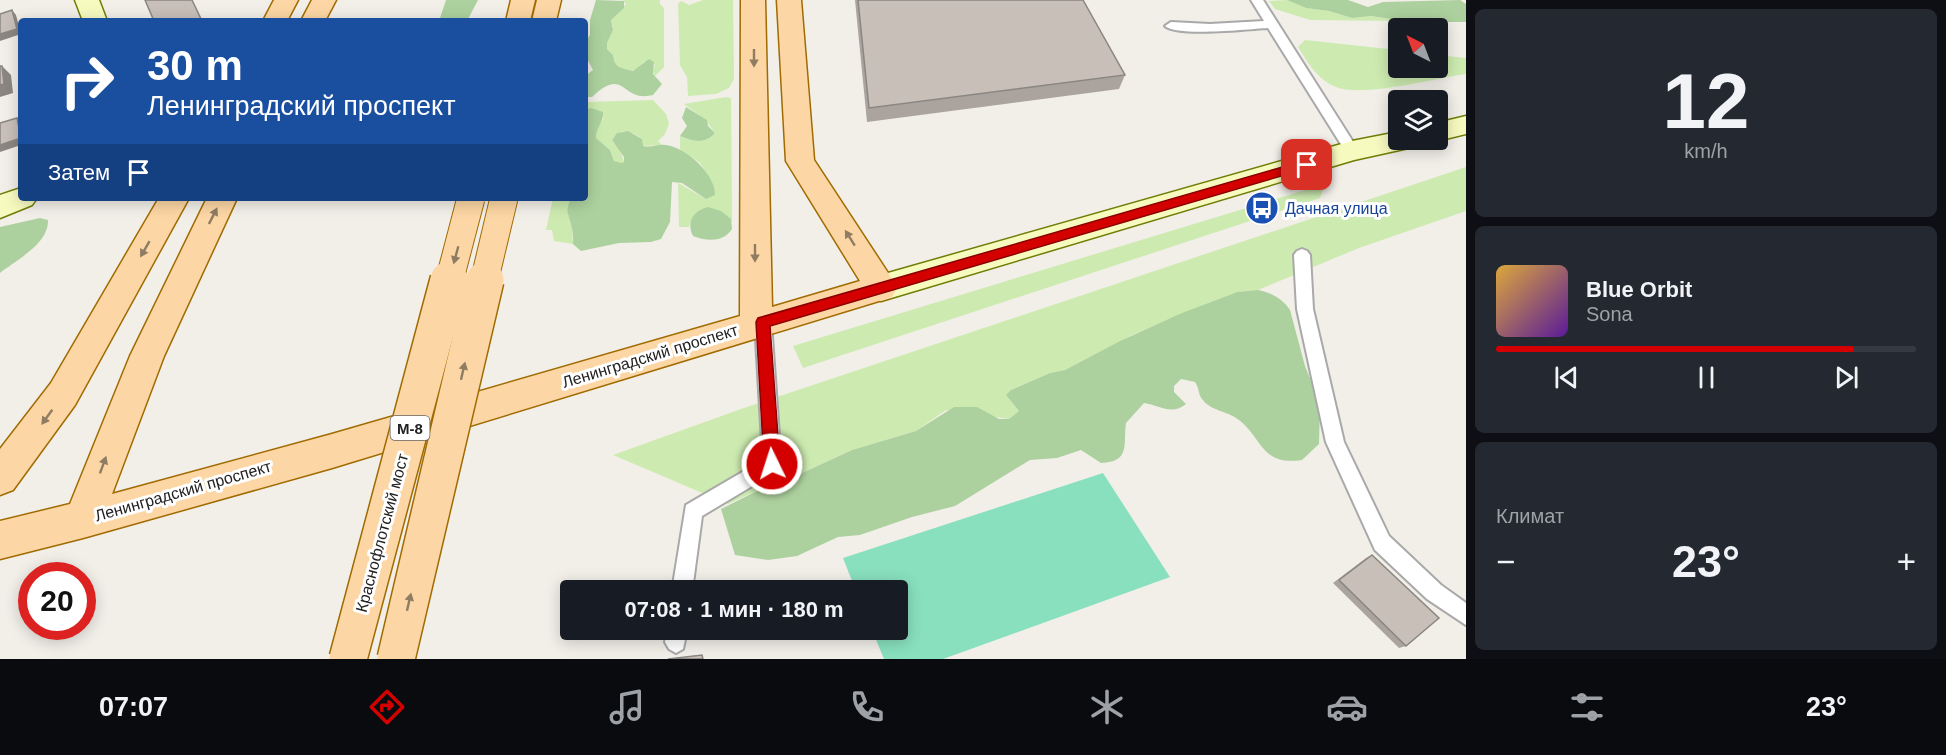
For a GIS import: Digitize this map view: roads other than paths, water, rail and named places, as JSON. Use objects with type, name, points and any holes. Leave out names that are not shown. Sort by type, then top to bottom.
[{"type":"main road","points":[[87,0],[94,18]]},
{"type":"main road","points":[[277,18],[286,0]]},
{"type":"main road","points":[[315,18],[324,0]]},
{"type":"main road","points":[[519,18],[523,0]]},
{"type":"main road","points":[[545,18],[549,0]]},
{"type":"main road","points":[[753,0],[759,323]]},
{"type":"main road","points":[[789,0],[800,160],[881,288]]},
{"type":"main road","points":[[1448,129],[1466,125]]},
{"type":"main road","name":"Ленинградский проспект","points":[[0,540],[83,520],[1352,151],[1388,143]]},
{"type":"main road","points":[[0,207],[18,200]]},
{"type":"main road","points":[[0,478],[63,394],[172,201]]},
{"type":"main road","points":[[83,520],[118,424],[185,271],[220,201]]},
{"type":"main road","name":"Краснофлотский мост","points":[[348,659],[470,201]]},
{"type":"main road","name":"М-8","points":[[396,659],[503,201]]},
{"type":"lane","points":[[1257,0],[1352,151]]},
{"type":"lane","points":[[1171,26],[1210,28],[1273,24]]},
{"type":"lane","points":[[1302,255],[1305,309],[1335,442],[1382,543],[1434,592],[1466,615]]},
{"type":"lane","points":[[684,580],[693,511],[772,464],[759,323]]},
{"type":"place","name":"Дачная улица","points":[[1262,208]]}]
